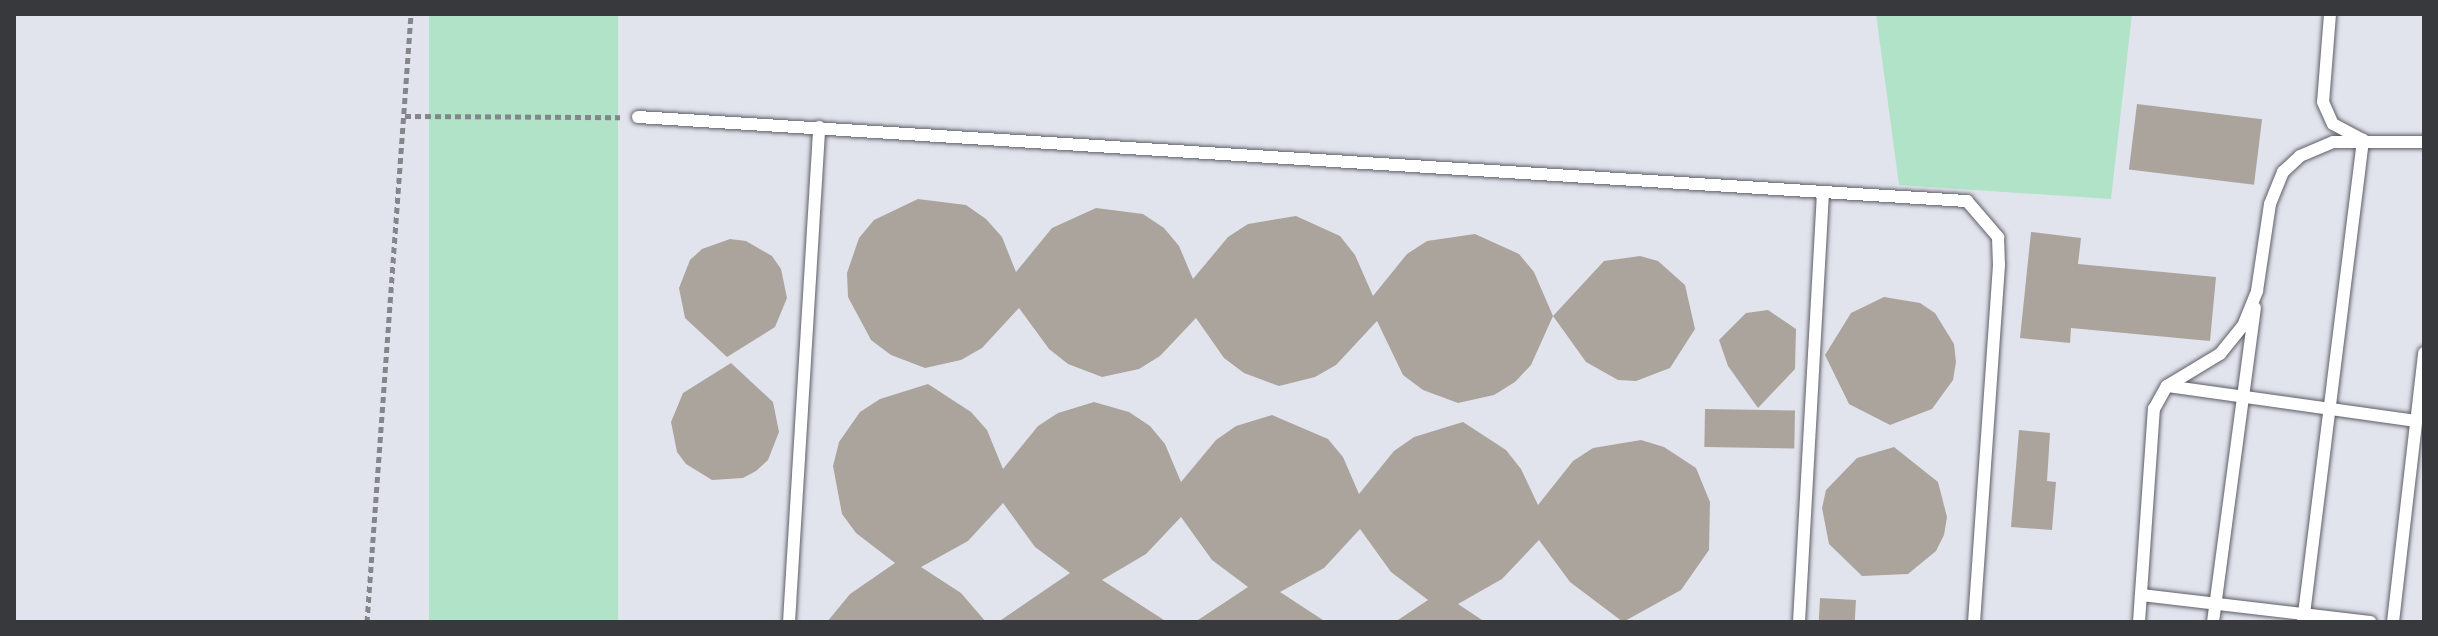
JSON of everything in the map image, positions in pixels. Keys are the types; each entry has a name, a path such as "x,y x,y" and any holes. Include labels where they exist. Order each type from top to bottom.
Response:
{"lane":[{"path":"2330,14 2323,102 2333,124 2363,140"},
{"path":"638,117 1823,195 1967,201 1998,237 1974,622"},
{"path":"789,622 819,127"},
{"path":"2303,618 2363,140"},
{"path":"2213,622 2270,204 2283,172 2300,156 2333,142 2424,142"},
{"path":"1799,622 1823,195"},
{"path":"2139,622 2154,409 2167,386 2220,354 2243,326 2257,291"},
{"path":"2393,622 2424,353"},
{"path":"2167,386 2416,421"},
{"path":"2141,595 2303,618 2370,622"}],"path":[{"path":"367,622 411,14"},
{"path":"405,116 638,117"}],"green space":[{"path":"429,14 618,14 618,622 429,622"},
{"path":"1876,14 2132,14 2111,199 1899,185"}],"building":[{"path":"2137,104 2262,119 2254,185 2129,170"},
{"path":"918,199 966,205 986,219 1002,237 1016,272 1052,228 1096,208 1143,214 1164,228 1179,246 1193,279 1228,237 1248,224 1296,216 1340,236 1355,255 1373,296 1407,254 1427,241 1475,234 1519,254 1534,272 1553,316 1531,365 1515,382 1494,395 1458,403 1423,390 1403,375 1377,321 1336,365 1315,377 1279,386 1244,373 1224,358 1196,318 1160,356 1139,369 1102,377 1068,364 1049,349 1019,308 982,348 961,360 925,368 891,355 871,340 848,297 847,273 859,238 874,220"},
{"path":"2031,232 2081,238 2078,264 2216,277 2210,341 2071,328 2070,343 2020,338"},
{"path":"730,239 746,241 772,256 781,269 787,298 775,327 727,357 685,318 679,288 690,260 702,249"},
{"path":"1640,256 1658,261 1685,285 1695,329 1670,368 1636,381 1618,380 1586,362 1553,316 1604,261"},
{"path":"1884,297 1920,303 1935,313 1954,344 1956,362 1953,380 1932,409 1890,425 1849,404 1825,355 1851,313"},
{"path":"1768,310 1796,329 1795,369 1758,408 1728,366 1719,340 1746,313"},
{"path":"731,363 773,402 779,432 768,460 756,471 743,478 712,480 686,464 677,452 671,422 683,393"},
{"path":"928,384 971,412 987,430 1003,469 1038,426 1058,413 1094,402 1129,412 1150,426 1165,444 1181,482 1216,440 1236,426 1272,415 1328,439 1343,457 1359,494 1394,451 1414,437 1463,422 1506,450 1521,469 1538,505 1573,461 1593,448 1641,440 1664,447 1696,468 1710,502 1709,550 1681,590 1623,622 1570,582 1539,540 1502,579 1458,604 1485,622 1395,622 1428,600 1391,572 1360,529 1324,568 1280,592 1326,622 1195,622 1248,587 1212,560 1181,517 1146,554 1102,580 1167,622 998,622 1070,573 1035,547 1003,503 968,541 921,567 961,593 986,622 827,622 850,594 895,563 856,533 842,514 833,466 839,442 860,412 880,399"},
{"path":"1705,409 1795,411 1794,449 1704,447"},
{"path":"2019,430 2050,433 2047,481 2056,482 2052,530 2011,527"},
{"path":"1894,447 1938,482 1947,517 1944,535 1936,551 1908,574 1862,576 1829,544 1822,508 1826,490 1857,458"},
{"path":"1820,598 1856,600 1855,622 1819,622"}]}
